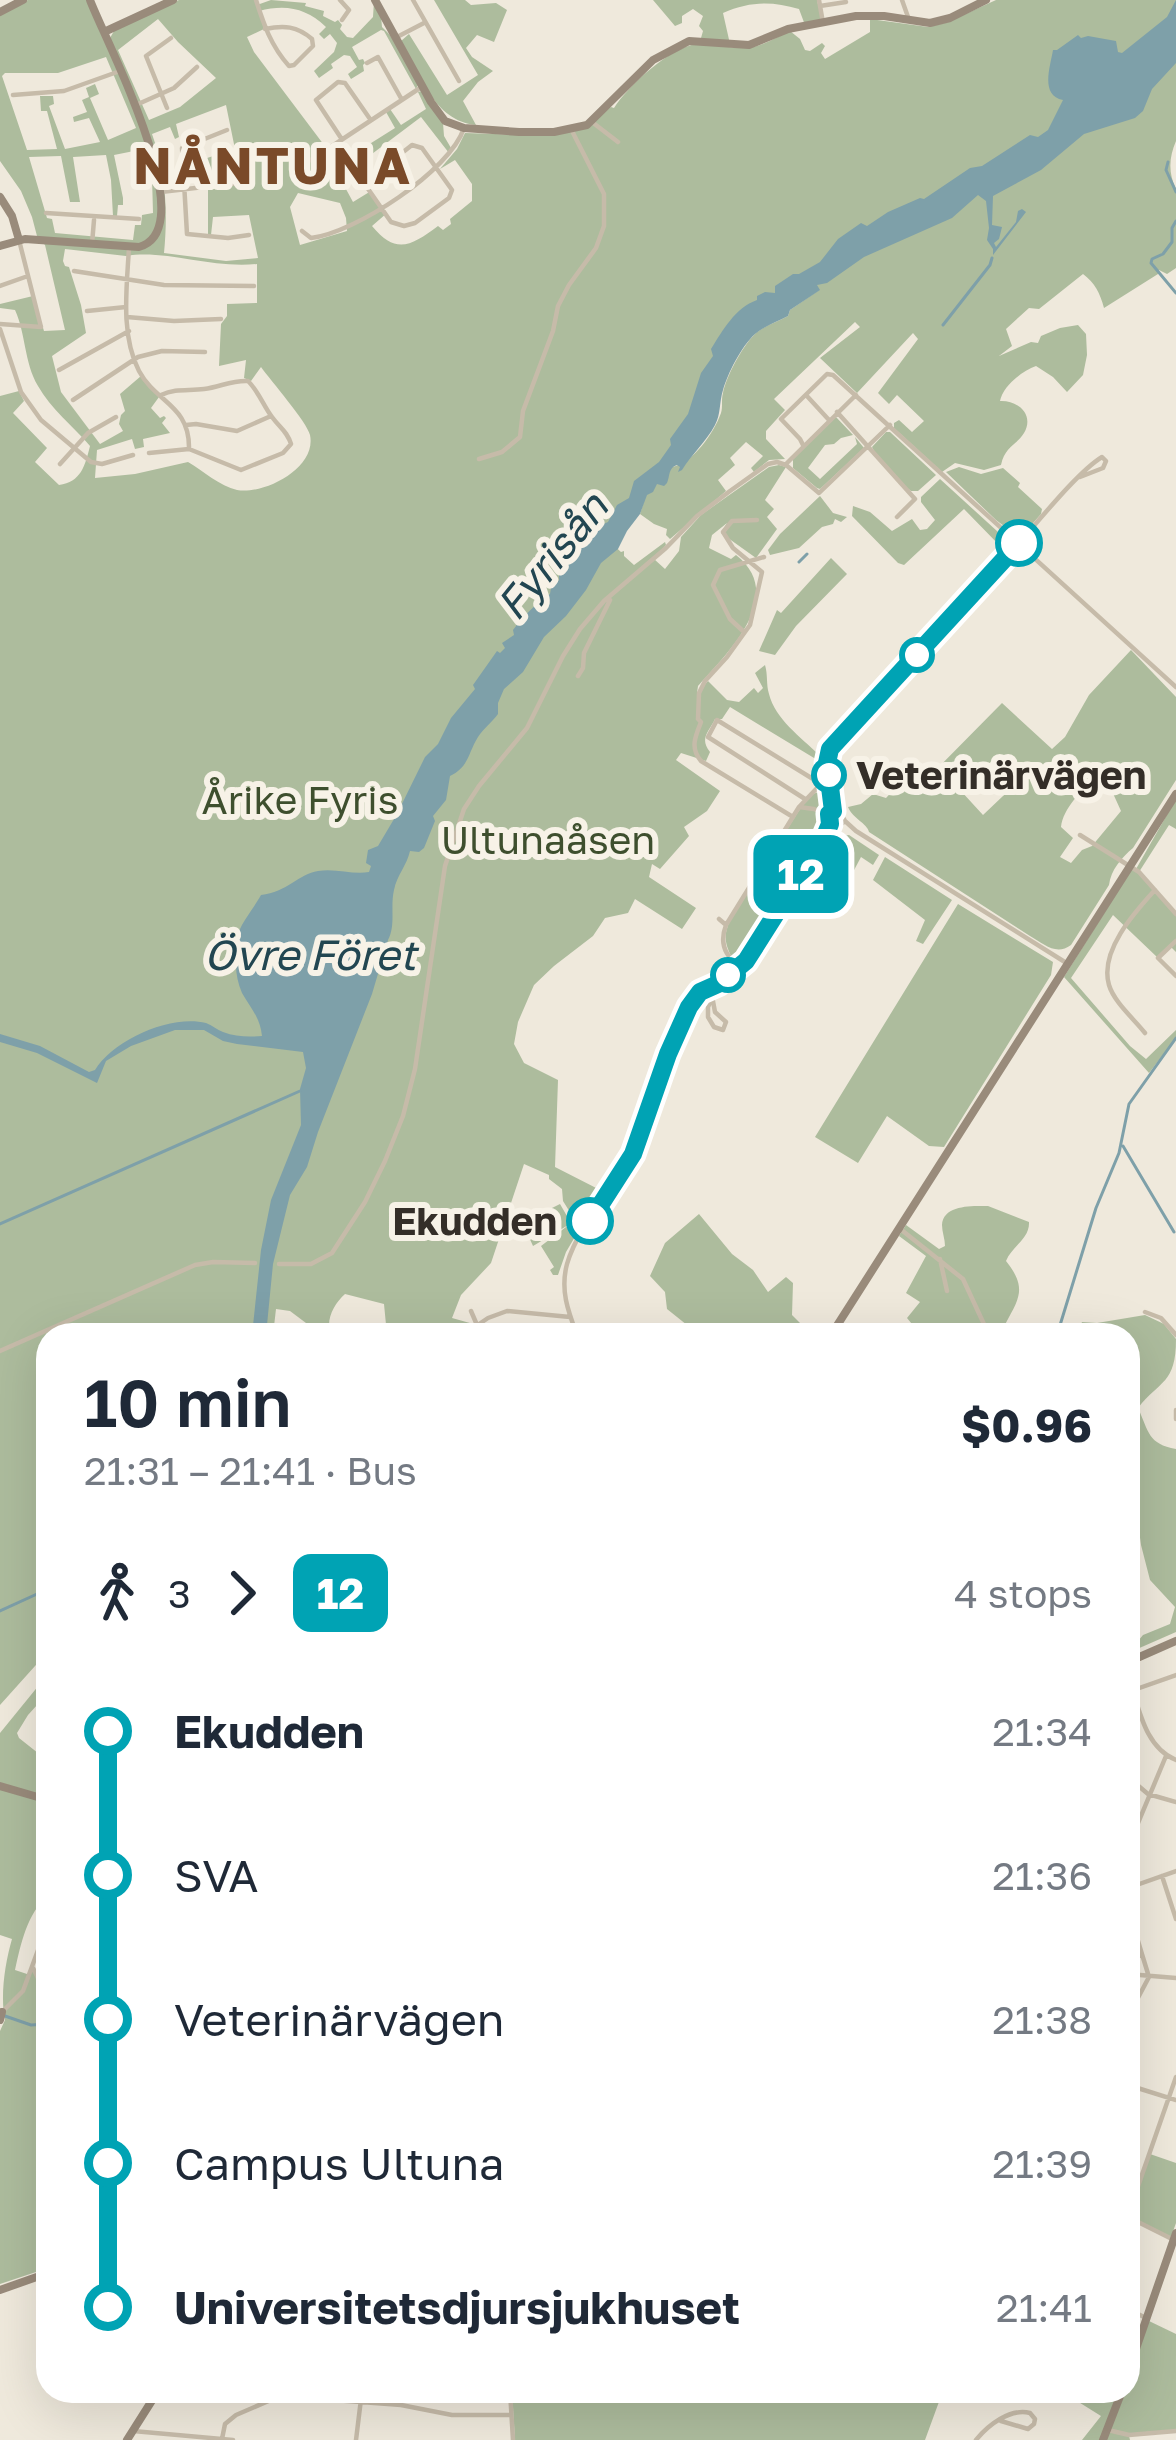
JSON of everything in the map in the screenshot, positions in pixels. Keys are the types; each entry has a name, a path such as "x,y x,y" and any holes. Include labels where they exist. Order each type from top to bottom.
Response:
{"street":[{"path":"0,12 22,0"},
{"path":"104,32 173,0"},
{"path":"256,0 265,29 289,66 313,46 312,38 296,28 265,29"},
{"path":"340,0 349,10 342,20"},
{"path":"375,0 445,121 464,128 519,132 571,129 592,122 652,60 678,45 700,40 748,46 788,29 870,16 939,21 986,0"},
{"path":"413,0 459,82"},
{"path":"902,0 908,20"},
{"path":"0,246 20,240 129,247 148,244 158,234 161,192 157,169 89,1"},
{"path":"823,23 819,3 846,2"},
{"path":"396,38 424,23"},
{"path":"135,64 171,38"},
{"path":"146,56 167,108"},
{"path":"367,62 378,56 402,100"},
{"path":"135,106 174,88 197,68"},
{"path":"13,95 64,91 120,71"},
{"path":"341,138 316,100 338,82 346,83 370,119"},
{"path":"296,164 311,160 423,86"},
{"path":"592,122 618,142"},
{"path":"302,231 315,238 345,230 381,208 454,150 464,128"},
{"path":"479,460 502,452 520,437 523,411 558,306 592,256 604,226 604,194 571,129"},
{"path":"227,130 183,146 189,236 249,235"},
{"path":"415,145 436,167 452,190 449,198 410,226 391,222 364,183 415,145"},
{"path":"161,192 238,183"},
{"path":"0,196 20,240 41,327 0,327 26,401 88,460 99,464 133,455"},
{"path":"46,213 139,219"},
{"path":"92,244 94,217"},
{"path":"129,247 126,307 135,360 146,381 186,425 189,449"},
{"path":"74,271 188,287 254,286"},
{"path":"0,286 28,276"},
{"path":"87,311 126,307"},
{"path":"22,324 37,308"},
{"path":"127,317 221,320"},
{"path":"59,370 129,331"},
{"path":"73,400 135,360 162,352 205,352"},
{"path":"802,446 781,419 829,373 1176,687"},
{"path":"149,453 189,449 245,470 290,448 289,435 245,380 161,395"},
{"path":"806,395 829,420"},
{"path":"786,465 856,395"},
{"path":"837,412 915,499 897,517"},
{"path":"186,425 237,431 271,416"},
{"path":"60,464 88,433 116,417"},
{"path":"282,1264 311,1264 332,1253 385,1161 415,1070 436,918 454,834 479,786 527,728 580,628 697,516 768,464 786,465 820,493 890,425"},
{"path":"573,1323 564,1283 570,1254 633,1154 689,1007 700,992 739,967 836,819 827,763 832,745 1080,477"},
{"path":"757,520 732,521 723,532 733,548 762,572 755,610 744,634 699,693 698,719 702,721 695,753 793,818"},
{"path":"744,634 730,620 713,585 720,570 764,557"},
{"path":"578,676 610,597"},
{"path":"721,982 735,986 739,982 739,967 724,945 726,925 800,807 818,788 812,779 717,720 708,737 805,800"},
{"path":"839,1323 1176,791"},
{"path":"800,807 836,819 1066,963"},
{"path":"1081,835 1128,864 1176,914"},
{"path":"1145,1033 1109,986 1109,967 1114,946 1155,890"},
{"path":"719,919 726,925"},
{"path":"1174,946 1158,958 1176,976"},
{"path":"712,996 716,1012 726,1022 723,1030 714,1028 708,1017 712,996 721,982"},
{"path":"899,1228 969,1287 984,1323"},
{"path":"940,1259 947,1291"},
{"path":"64,1323 196,1265 255,1263"},
{"path":"472,1311 476,1323"},
{"path":"480,1323 507,1311 571,1317"},
{"path":"1145,1312 1161,1318 1176,1335"},
{"path":"0,1351 36,1335"},
{"path":"1140,1657 1176,1641"},
{"path":"1140,1689 1176,1675"},
{"path":"1140,1714 1150,1739 1176,1760"},
{"path":"1140,1815 1166,1756"},
{"path":"0,1786 36,1796"},
{"path":"1140,1787 1176,1802"},
{"path":"1140,1884 1176,1871"},
{"path":"1162,1876 1176,1919"},
{"path":"1140,1948 1149,1977 1140,1994"},
{"path":"1,2016 20,1996 36,1959"},
{"path":"33,1968 36,1974"},
{"path":"1140,1976 1176,1978"},
{"path":"1140,2185 1173,2099 1176,2077"},
{"path":"1140,2089 1173,2099"},
{"path":"1140,2221 1175,2237 1140,2336"},
{"path":"1165,2264 1176,2269"},
{"path":"0,2290 36,2277"},
{"path":"1140,2315 1146,2318"},
{"path":"150,2403 130,2435 233,2440"},
{"path":"222,2439 225,2424 264,2403"},
{"path":"356,2440 361,2403"},
{"path":"370,2403 452,2415 511,2415"},
{"path":"511,2403 513,2440"},
{"path":"1118,2403 1106,2435 1176,2431"},
{"path":"976,2440 1001,2421 1015,2412 1030,2413 1035,2419 1028,2429 1001,2421"}],"green space":[{"name":"Årike Fyris","path":"28,0 86,0 110,38 114,31 179,0 254,0 257,5 271,0 306,3 324,11 323,16 338,20 340,29 353,38 373,17 374,1 382,27 419,83 416,89 381,30 352,47 365,63 364,71 351,79 348,74 357,67 344,55 319,78 314,71 337,43 330,34 324,39 319,34 326,27 303,12 287,8 259,11 264,29 247,37 328,146 333,167 395,128 386,112 390,109 401,125 426,109 418,92 422,91 443,123 449,153 421,117 340,178 353,202 371,191 387,213 372,226 389,241 404,244 438,226 443,230 472,201 472,184 455,160 440,169 465,133 525,135 577,130 614,108 651,69 686,47 751,48 790,31 805,50 822,43 825,59 870,32 870,19 928,27 996,0 1176,0 1176,141 1170,165 1176,189 1176,268 1167,274 1159,270 1104,308 1083,274 1039,309 1029,308 1006,329 1012,346 999,356 1038,343 1041,336 1060,328 1078,325 1086,334 1087,355 1083,375 1067,392 1036,366 1009,385 1000,401 1022,410 1027,426 1001,465 984,470 955,463 942,472 894,428 899,420 912,432 924,421 897,395 889,404 878,393 918,339 913,333 857,393 820,358 860,327 855,322 774,399 785,410 766,431 766,439 785,459 769,460 754,472 751,468 763,456 746,442 730,458 735,465 718,480 726,491 670,539 667,529 640,514 646,495 672,467 695,453 713,429 727,379 749,340 819,290 816,285 824,269 734,335 692,430 606,538 634,565 665,542 654,559 665,569 679,551 681,537 701,515 769,467 786,467 765,500 774,509 767,517 777,529 756,558 721,533 727,523 712,535 709,548 731,559 736,555 750,571 756,588 747,624 697,693 708,681 727,700 739,702 754,688 758,693 763,688 755,673 765,665 777,712 819,755 819,761 730,707 706,735 710,752 706,761 681,753 676,760 720,791 707,811 684,827 689,836 660,869 652,864 649,877 696,908 682,929 635,899 628,913 605,918 593,936 534,985 514,1044 524,1063 558,1080 555,1167 604,1192 582,1224 576,1222 563,1201 562,1189 549,1175 524,1164 491,1263 461,1295 452,1318 470,1323 386,1323 384,1304 345,1294 329,1323 306,1323 290,1311 276,1309 274,1323 36,1323 36,1665 0,1705 0,396 19,391 24,401 13,413 47,448 35,462 59,485 77,477 90,446 38,386 15,310 0,308 0,304 33,296 44,331 65,330 45,245 37,236 21,191 0,161 0,15","holes":["158,19 216,78 180,107 149,120 118,50","106,57 136,128 108,140 90,98 99,94 95,84 86,88 89,97 82,100 87,112 73,117 74,122 89,118 100,142 65,149 49,106 54,104 53,96 40,96 41,111 47,111 57,149 27,150 2,76 58,73","226,105 235,149 207,158 197,141 208,186 208,235 213,217 249,215 258,258 226,261 164,253 165,193 152,134 170,127 175,139 179,137 176,124","144,149 152,177 153,213 142,215 133,240 55,233 29,157 61,156 70,202 80,202 73,157 106,155 113,216 117,216 123,198 114,155","298,193 340,203 347,231 300,245 290,207","65,249 257,264 257,303 227,304 219,366 246,360 244,378 251,381 261,367 288,401 310,435 310,447 297,468 274,483 248,490 224,485 188,462 95,478 97,450 132,439 135,449 144,447 143,439 170,433 162,423 166,418 151,408 159,397 141,376 120,394 125,411 119,424 123,431 100,444 61,392 52,356 86,333 69,267 63,261"]},
{"path":"434,0 496,3 507,10 494,42 477,35 466,48 493,71 463,101 476,125 461,122 439,105 401,41 409,34 447,95 478,75"},
{"path":"653,0 817,0 822,21 805,25 799,9 780,5 742,6 723,13 730,44 701,38 703,16 693,9 675,26"},
{"path":"836,417 853,435 825,445 808,468 820,479 857,444 855,437 864,448 820,489 793,468 793,458"},
{"path":"886,432 936,475 918,491 907,488 874,451 872,447"},
{"path":"959,467 981,474 1003,468 1042,509 1041,514 1020,538 946,472"},
{"path":"940,479 1009,542 1002,548 964,509 904,565 852,516 853,506 870,512 892,531 912,519 920,530 927,529 935,520 921,497"},
{"path":"820,496 833,513 847,517 822,527 799,548 770,555 768,550 780,534"},
{"path":"831,558 847,574 775,655 759,651 777,610 781,613"},
{"path":"1131,650 1176,697 1176,780 1066,948 1045,945 869,832 848,807 873,794 886,798 912,770 925,781 1002,703 1052,749 1065,737 1089,695","holes":["998,755 1022,778 983,815 961,791","1095,776 1111,789 1121,811 1071,863 1060,857 1073,838 1061,827 1065,813"]},
{"path":"818,792 830,809 827,825 745,953 732,958 726,939 730,921 798,812"},
{"path":"1176,799 1176,829 1169,825 1139,872 1176,914 1176,952 1170,946 1158,958 1113,915 1071,978 1146,1059 1176,1030 1176,1038 1149,1073 1064,977"},
{"path":"849,835 879,855 873,865 861,857 844,889 845,897 819,880 826,865 823,851 833,837"},
{"path":"885,857 952,900 923,944 916,941 925,920 873,880"},
{"path":"958,904 1053,962 1051,975 944,1147 929,1146 887,1116 858,1163 815,1137"},
{"path":"560,1204 579,1230 558,1275 553,1275 554,1267 541,1246 570,1224 533,1246 528,1235 544,1212"},
{"path":"988,1206 1029,1222 1027,1233 1006,1261 1018,1281 1015,1305 1006,1323 911,1323 907,1318 920,1302 906,1293 926,1256 899,1236 906,1225 939,1249 945,1246 944,1218 960,1208"},
{"path":"699,1214 768,1292 786,1277 793,1283 792,1315 800,1323 684,1323 667,1309 665,1292 650,1276 665,1243"},
{"path":"1145,1315 1164,1324 1176,1339 1170,1373 1140,1406 1140,1323 1097,1323"},
{"path":"1140,1413 1155,1440 1176,1449 1176,1632 1140,1648 1143,1635 1170,1624 1175,1607 1150,1580 1141,1545"},
{"path":"36,1689 36,1706 17,1733 36,1751 36,1911 15,1970 30,1975 33,1968 36,1972 36,2272 0,2284 0,2031 12,1939 0,1935 0,1733"},
{"path":"1150,2154 1176,2163 1176,2223 1171,2237 1140,2223 1140,2183"},
{"path":"1149,2321 1176,2334 1176,2431 1106,2440 1113,2433 1106,2428 1100,2440 1082,2440 1101,2416 1080,2403 1140,2403 1140,2333 1144,2335"},
{"path":"513,2403 939,2403 925,2440 515,2440"}],"water":[{"name":"Övre Föret","path":"1176,0 1176,63 1152,89 1143,111 1135,118 1084,134 1041,170 993,196 992,225 1002,227 996,247 1016,222 1018,211 1026,212 993,255 987,240 986,201 978,195 952,218 864,257 817,285 820,290 788,316 755,334 732,368 717,421 707,437 682,470 674,466 667,483 657,484 647,495 618,549 601,563 523,672 504,689 498,714 478,737 465,764 450,776 446,800 433,816 424,848 410,851 397,880 392,928 372,994 307,1167 290,1195 273,1264 267,1323 253,1323 271,1200 301,1125 303,1052 223,1041 204,1030 175,1030 106,1061 97,1083 37,1053 0,1042 0,1034 40,1046 89,1072 129,1040 176,1022 206,1023 233,1035 262,1036 236,972 241,927 261,895 318,871 369,872 368,850 378,846 425,757 497,651 505,648 502,643 550,594 559,574 599,526 608,522 617,505 629,498 634,481 659,462 671,445 713,356 711,349 730,320 757,296 775,293 775,286 820,262 838,239 861,223 867,226 888,212 924,199 970,168 1048,130 1063,100 1049,87 1053,50 1078,35 1116,41 1122,53 1167,17"}],"waterway":[{"path":"1168,162 1166,170 1176,192"},
{"path":"1176,221 1172,242 1151,263 1176,293"},
{"path":"943,325 992,258"},
{"path":"799,562 807,554"},
{"path":"1061,1323 1096,1208 1119,1153 1129,1104 1176,1038"},
{"path":"0,1224 300,1091"},
{"path":"1123,1146 1174,1232"},
{"path":"0,1611 36,1594"},
{"path":"5,2016 36,2025"}],"bus line":[{"name":"12","path":"590,1221 633,1154 689,1007 700,992 746,961 824,838 833,811 827,763 830,749 1019,543"}],"place":[{"name":"Veterinärvägen","path":"829,775"},
{"name":"Ekudden","path":"590,1221"}],"district":[{"name":"NÅNTUNA","path":"273,166"}],"water label":[{"name":"Fyrisån","path":"552,556"}],"park label":[{"name":"Ultunaåsen","path":"548,840"}]}
